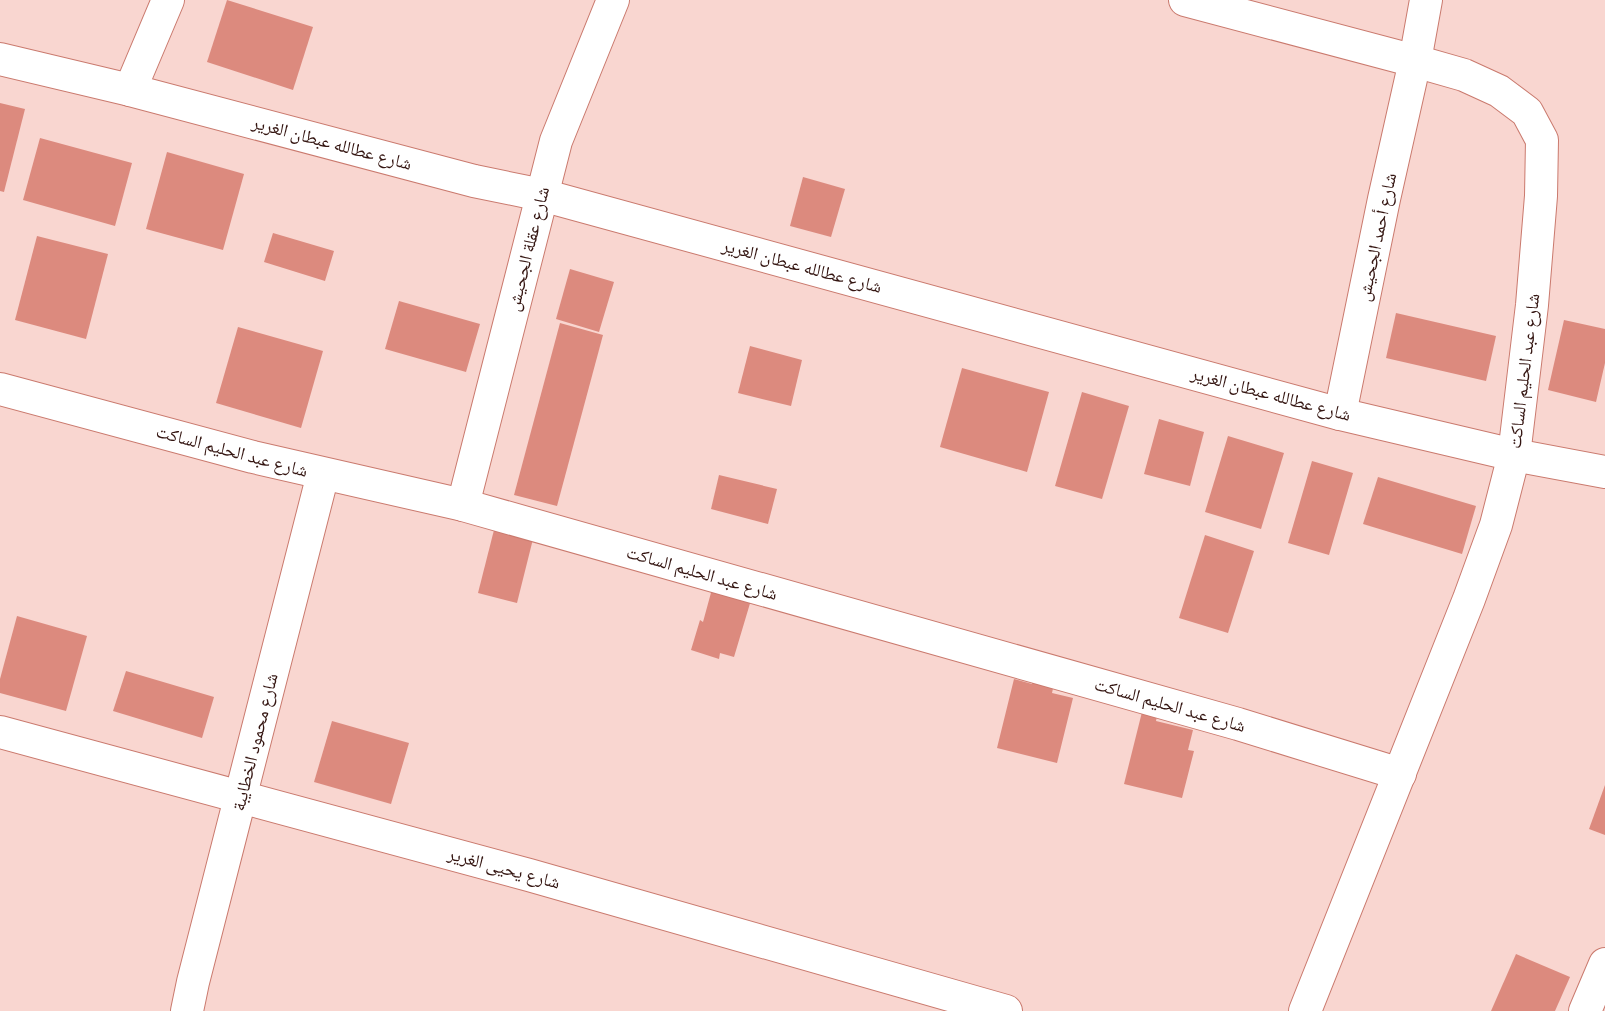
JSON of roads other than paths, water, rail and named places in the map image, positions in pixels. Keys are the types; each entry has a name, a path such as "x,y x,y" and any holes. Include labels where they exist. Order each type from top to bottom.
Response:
{"street":[{"path":"130,90 168,0"},
{"name":"شارع عقلة الجحيش","path":"463,505 556,141 613,0"},
{"path":"1185,0 1415,61"},
{"name":"شارع أحمد الجحيش","path":"1340,414 1426,0"},
{"name":"شارع عطالله عبطان الغرير","path":"0,59 130,90 474,181 542,195 1340,414 1514,455 1605,472"},
{"name":"شارع عبد الحليم الساكت","path":"1305,1011 1465,610 1496,525 1514,455 1532,305 1542,140 1527,111 1499,91 1464,75 1415,61"},
{"name":"شارع عبد الحليم الساكت","path":"0,389 253,457 463,505 1227,720 1400,774"},
{"name":"شارع محمود الخطايبة","path":"187,1011 323,474"},
{"name":"شارع يحيى الغرير","path":"0,732 528,875 1006,1011"},
{"path":"1585,1011 1605,964"}]}
